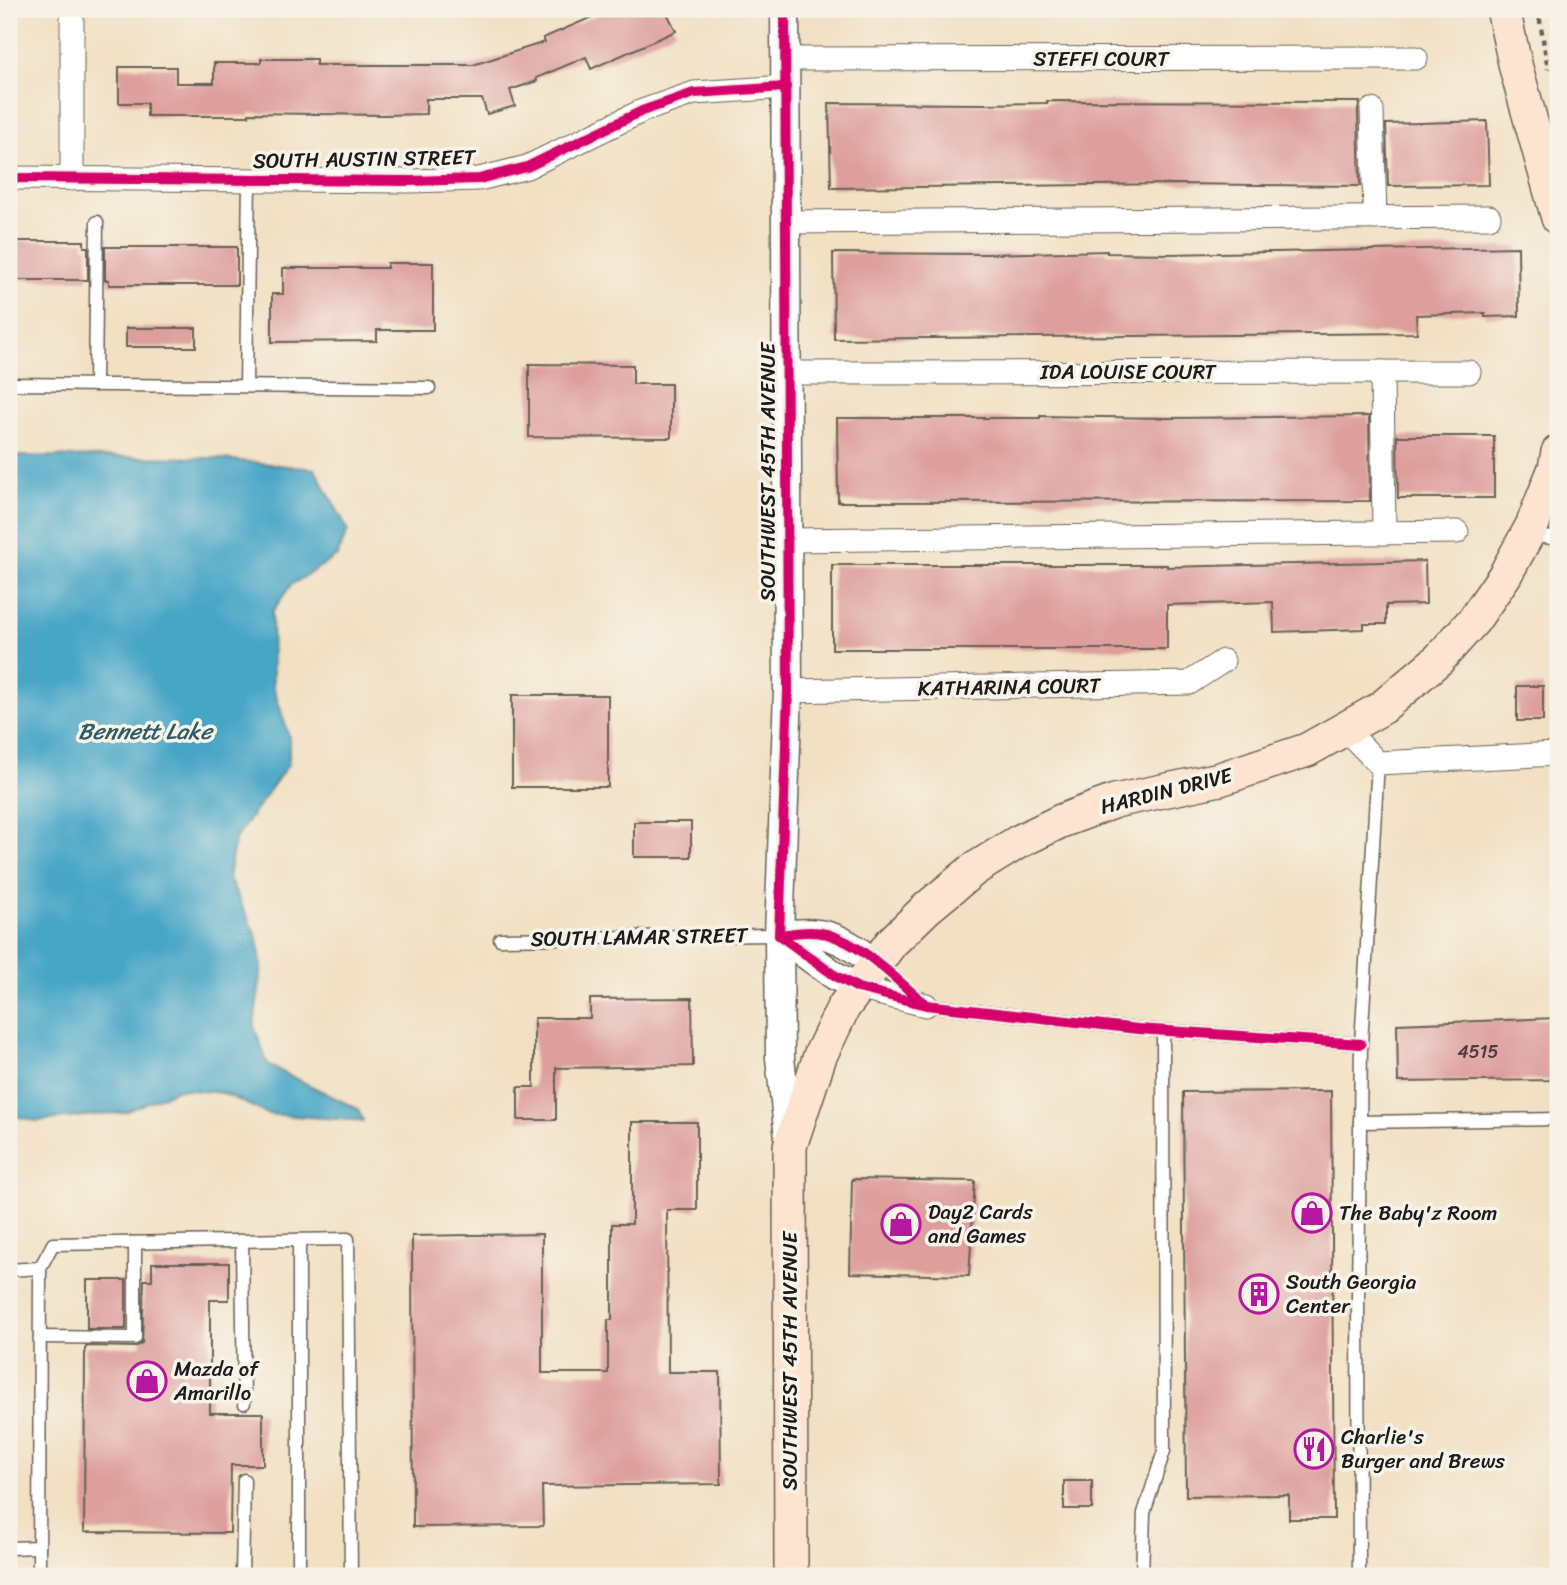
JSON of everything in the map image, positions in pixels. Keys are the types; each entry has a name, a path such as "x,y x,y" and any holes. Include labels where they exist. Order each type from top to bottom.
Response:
{"main road":[{"path":"1503,9 1516,68 1558,218"},
{"name":"HARDIN DRIVE","path":"790,1146 820,1056 843,1008 891,943 927,908 973,870 1018,842 1061,821 1115,801 1251,771 1307,750 1380,709 1439,659 1474,620 1506,575 1543,536 1556,469"},
{"name":"SOUTHWEST 45TH AVENUE","path":"790,1146 790,1576"}],"street":[{"path":"72,9 72,179"},
{"name":"SOUTHWEST 45TH AVENUE","path":"786,9 788,691 779,935 780,1058 790,1146"},
{"name":"STEFFI COURT","path":"786,59 1416,58"},
{"name":"SOUTH AUSTIN STREET","path":"9,178 479,179 527,167 642,111 694,93 786,88"},
{"path":"1372,110 1375,218"},
{"path":"1540,158 1558,186"},
{"path":"786,222 1489,217"},
{"path":"1382,372 1384,533"},
{"name":"IDA LOUISE COURT","path":"787,373 1469,372"},
{"path":"788,540 1457,532"},
{"name":"KATHARINA COURT","path":"788,691 1189,683 1223,661"},
{"path":"1345,729 1378,763 1558,754"},
{"path":"782,853 792,898 802,915 825,934"},
{"path":"779,935 808,932 825,934 846,942 867,976"},
{"path":"779,935 834,975 867,976 926,1005"}],"lane":[{"path":"246,386 249,180"},
{"path":"95,385 97,222"},
{"path":"9,384 429,388"},
{"path":"1359,1576 1361,1044 1378,763"},
{"name":"SOUTH LAMAR STREET","path":"500,939 779,935"},
{"path":"926,1005 1163,1031 1361,1044"},
{"path":"1142,1576 1143,1513 1164,1451 1163,1031"},
{"path":"1360,1122 1558,1119"},
{"path":"48,1576 39,1576 40,1268 53,1244 348,1239 351,1576"},
{"path":"299,1240 299,1576"},
{"path":"242,1241 244,1403"},
{"path":"40,1337 135,1338 135,1243"},
{"path":"9,1270 40,1268"},
{"path":"242,1576 244,1480"},
{"path":"9,1548 39,1547"}],"path":[{"path":"1538,9 1549,75"}],"water":[{"name":"Bennett Lake","path":"9,456 213,458 315,469 348,530 337,556 291,585 272,612 273,685 289,737 289,763 235,839 228,877 257,937 262,967 254,1026 268,1065 358,1109 363,1121 268,1114 223,1093 178,1089 126,1112 37,1121 9,1115"}],"building":[{"path":"611,9 665,9 676,31 591,69 586,57 536,78 537,81 510,90 515,106 487,114 482,99 426,99 426,114 384,115 249,113 249,116 147,116 147,103 119,103 119,67 176,67 176,83 214,83 214,63 261,63 261,59 316,59 316,65 473,65 545,42 543,38"},
{"path":"1047,101 1360,102 1360,186 1176,184 831,188 829,103 983,104"},
{"path":"1487,121 1489,185 1388,186 1386,124"},
{"path":"9,241 84,241 84,247 88,247 88,280 9,280"},
{"path":"105,247 237,247 237,285 109,285 109,280 105,280"},
{"path":"1518,247 1519,316 1485,317 1485,313 1416,315 1417,333 834,339 833,253 987,254 1107,251 1169,254"},
{"path":"387,263 433,263 433,330 377,330 377,341 272,342 272,294 283,294 283,268 387,268"},
{"path":"126,328 196,328 196,347 126,347"},
{"path":"529,364 633,365 633,384 671,384 671,438 529,437"},
{"path":"1369,416 1370,501 838,502 837,418"},
{"path":"1397,436 1494,436 1494,498 1398,498"},
{"path":"1425,561 1426,604 1386,605 1386,624 1364,624 1364,629 1274,632 1273,602 1167,605 1167,649 832,649 832,565 1167,567"},
{"path":"1517,686 1543,686 1543,721 1517,721"},
{"path":"512,695 608,695 608,787 512,787"},
{"path":"634,822 691,822 691,857 634,857"},
{"path":"692,998 693,1066 556,1068 556,1120 518,1120 518,1087 534,1087 534,1018 590,1018 590,999"},
{"path":"1558,1018 1558,1080 1398,1082 1397,1024"},
{"name":"South Georgia Center","path":"1331,1091 1334,1519 1289,1519 1289,1495 1186,1496 1183,1092"},
{"path":"632,1122 697,1122 697,1210 667,1210 668,1372 720,1372 721,1484 542,1486 543,1526 413,1527 412,1236 542,1234 542,1373 608,1373 608,1320 612,1320 612,1224 632,1224"},
{"path":"852,1179 975,1181 969,1276 850,1273"},
{"name":"Mazda of Amarillo","path":"152,1263 229,1263 229,1300 210,1300 210,1413 263,1413 263,1465 231,1465 230,1533 84,1532 85,1349 87,1346 135,1347 142,1343 144,1280 152,1280"},
{"path":"87,1280 126,1280 126,1329 87,1329"},
{"path":"1064,1481 1092,1481 1092,1509 1064,1509"}],"cycle path":[{"path":"779,935 788,691 785,9"},
{"path":"9,178 410,181 479,179 527,167 642,111 694,93 786,87"},
{"path":"779,935 815,932 841,939 866,954 924,1003"},
{"path":"779,935 834,975 858,988 926,1005 1138,1029 1361,1044"}],"place":[{"name":"The Baby'z Room","path":"1312,1213"},
{"name":"Day2 Cards and Games","path":"901,1224"},
{"name":"South Georgia Center","path":"1259,1294"},
{"name":"Mazda of Amarillo","path":"147,1381"},
{"name":"Charlie's Burger and Brews","path":"1314,1449"}]}
